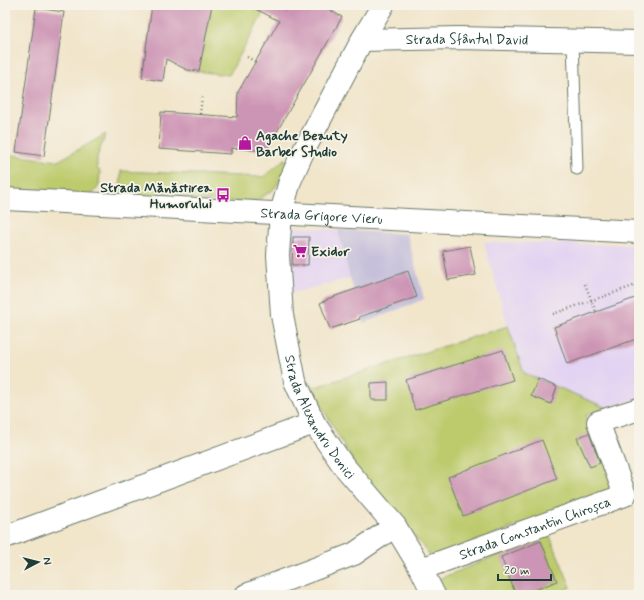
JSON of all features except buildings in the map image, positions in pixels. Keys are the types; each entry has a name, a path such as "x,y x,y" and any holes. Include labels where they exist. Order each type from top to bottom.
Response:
{"street":[{"path":"281,213 290,181 302,154 362,40 383,5"},
{"name":"Strada Sfântul David","path":"362,40 458,38 639,42"},
{"name":"Strada Grigore Vieru","path":"5,199 639,232"},
{"name":"Strada Alexandru Donici","path":"281,213 278,255 282,315 295,381 314,422 343,465 395,526 421,569 434,595"},
{"name":"Strada Constantin Chiroșca","path":"421,569 625,495 598,422 639,409"},
{"path":"5,537 314,422"},
{"path":"246,595 354,554 395,526"}],"lane":[{"path":"573,41 577,169"}],"path":[{"path":"278,5 285,10"},
{"path":"247,57 256,62"},
{"path":"200,114 202,97"},
{"path":"585,284 596,312"},
{"path":"553,314 639,284"}],"shaded area":[{"path":"291,227 338,230 350,278 292,293 287,264"},
{"path":"338,230 407,234 424,299 364,323 350,278"},
{"path":"484,242 639,245 639,398 607,408 524,373 508,326"}],"green space":[{"path":"191,5 248,5 263,13 229,75 187,70 182,67"},
{"path":"106,134 97,157 97,169 100,171 99,186 91,196 5,192 5,154 58,161"},
{"path":"285,159 292,162 274,189 258,200 246,202 120,196 121,171 263,177"},
{"path":"508,326 524,373 607,408 586,415 617,490 432,557 361,475 307,381 315,387"},
{"path":"549,534 571,587 552,595 523,595 557,581 541,541 516,595 441,595 434,581"}],"place":[{"name":"Agache Beauty Barber Studio","path":"245,143"},
{"name":"Strada Mănăstirea Humorului","path":"223,195"},
{"name":"Exidor","path":"300,251"}]}
